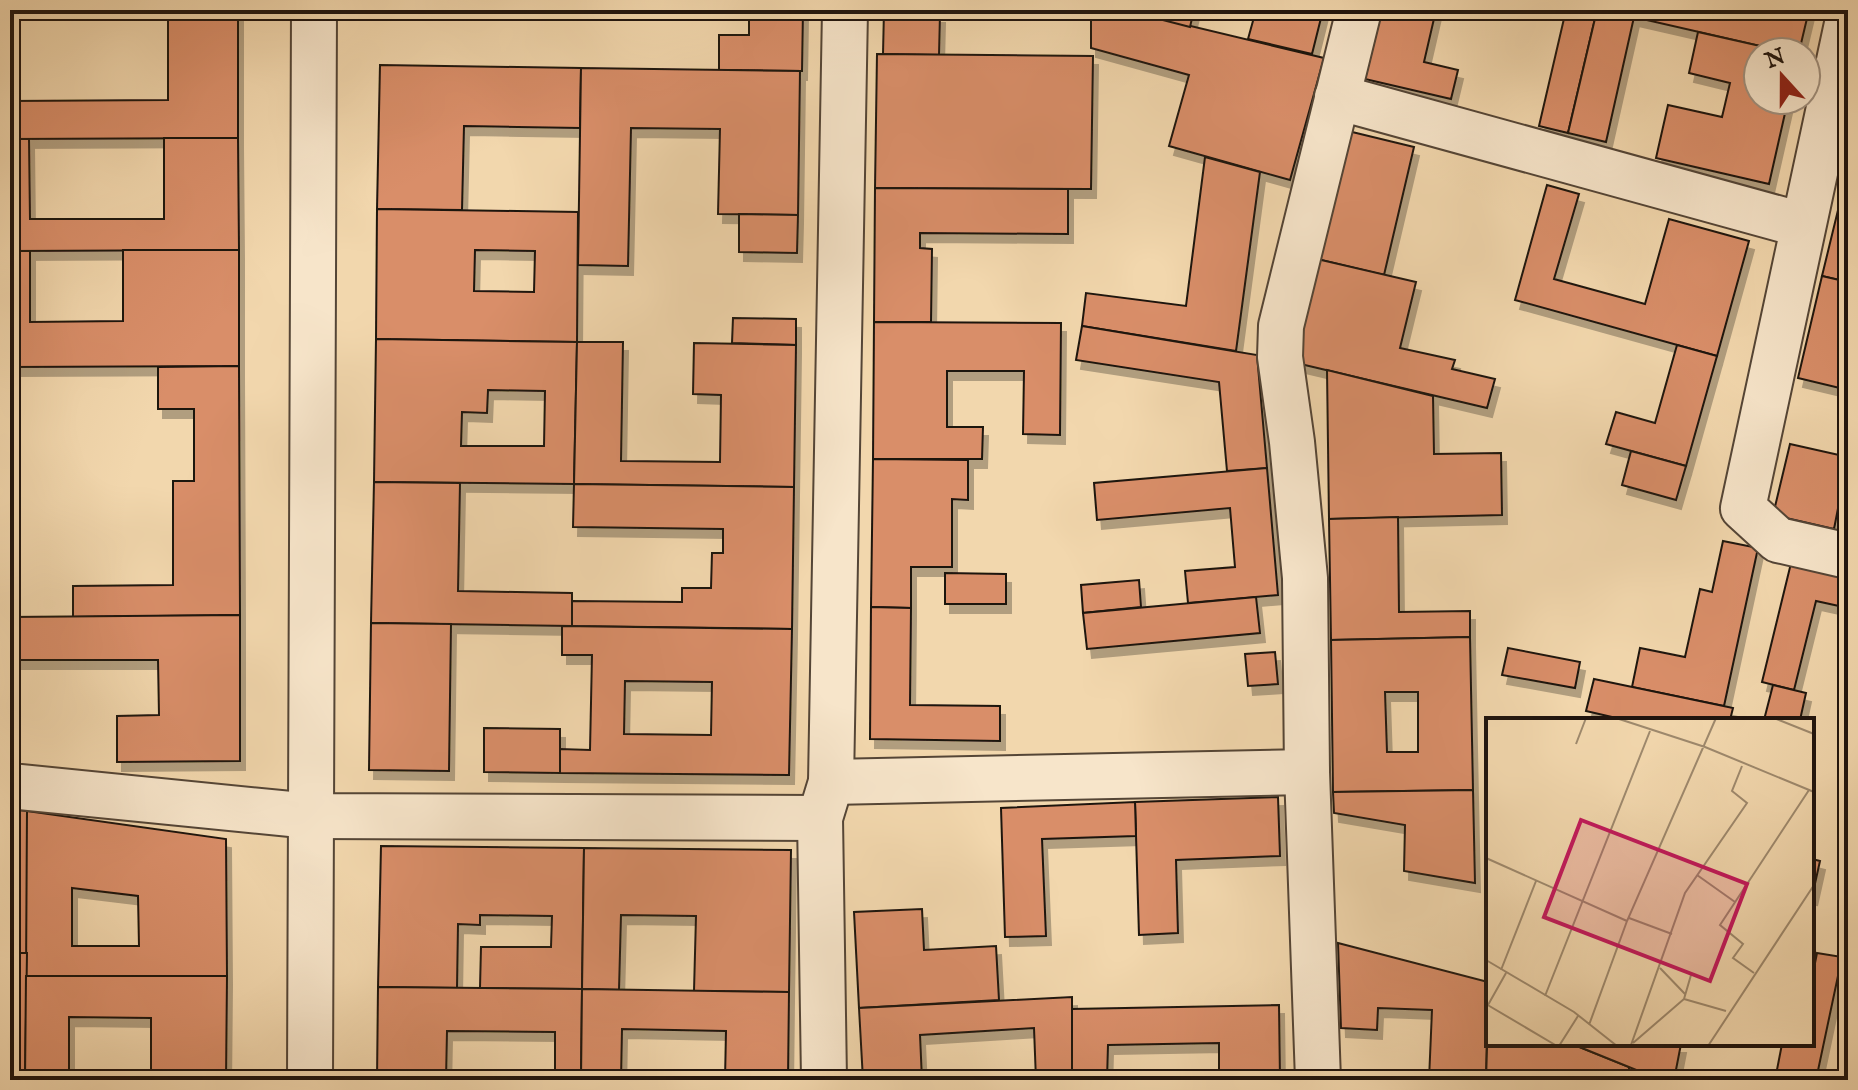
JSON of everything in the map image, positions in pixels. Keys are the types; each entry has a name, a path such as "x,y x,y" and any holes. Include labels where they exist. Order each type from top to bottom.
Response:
{"street":[{"path":"310,1080 314,10"},
{"path":"824,1080 826,800 845,10"},
{"path":"1318,1080 1307,772 1305,578 1280,357 1281,326 1359,10"},
{"path":"1848,19 1743,508 1778,540 1848,556"},
{"path":"1337,97 1802,225"},
{"path":"10,786 311,816 826,800 1307,772"}],"building":[{"path":"168,10 238,10 238,138 10,139 10,101 168,100"},
{"path":"749,10 803,10 802,71 719,70 719,35 749,35"},
{"path":"884,10 927,10 927,14 940,14 939,55 883,54"},
{"path":"1091,10 1124,10 1324,58 1290,180 1169,146 1189,75 1091,48"},
{"path":"1124,10 1194,10 1190,27"},
{"path":"1256,10 1323,10 1312,54 1248,39"},
{"path":"1382,10 1436,10 1424,62 1458,70 1451,99 1365,79"},
{"path":"1566,10 1597,10 1568,133 1539,126"},
{"path":"1597,10 1634,17 1606,142 1568,133"},
{"path":"1603,10 1809,10 1803,36 1742,36 1742,42"},
{"path":"1698,32 1742,42 1742,116 1784,116 1769,184 1656,158 1668,105 1722,117 1730,83 1689,73"},
{"path":"877,54 1093,56 1091,189 875,188"},
{"path":"380,65 581,68 580,128 464,126 462,210 377,209"},
{"path":"581,68 800,71 798,215 718,214 720,129 631,128 628,266 578,265"},
{"path":"1348,131 1414,147 1384,275 1317,259"},
{"path":"164,138 238,138 239,250 10,251 10,139 29,139 30,219 164,219"},
{"path":"1205,157 1260,172 1236,351 1082,326 1086,293 1186,306"},
{"path":"1848,169 1848,282 1822,276"},
{"path":"1547,185 1579,194 1554,279 1645,304 1669,219 1749,241 1717,356 1515,300"},
{"path":"875,188 1068,189 1068,234 920,233 920,248 932,249 931,322 874,322"},
{"path":"377,209 578,212 577,342 376,339","holes":["475,250 535,251 534,292 474,291"]},
{"path":"739,214 798,215 797,253 739,252"},
{"path":"123,250 239,250 239,366 10,367 10,251 30,251 30,322 123,321"},
{"path":"1317,259 1416,282 1400,348 1455,360 1452,369 1495,379 1487,408 1292,362"},
{"path":"1822,276 1848,282 1848,390 1798,378"},
{"path":"733,318 796,319 796,345 732,343"},
{"path":"874,322 1061,323 1060,435 1023,434 1024,371 947,371 947,427 983,427 982,459 873,459"},
{"path":"1082,326 1257,355 1267,468 1227,471 1219,382 1076,360"},
{"path":"376,339 577,342 574,484 374,482","holes":["488,390 545,391 544,446 461,446 462,412 487,413"]},
{"path":"577,342 623,342 621,461 720,462 721,395 693,394 694,343 796,345 794,487 574,484"},
{"path":"1677,345 1717,356 1686,466 1606,444 1616,412 1655,423"},
{"path":"239,366 240,615 73,617 73,586 173,585 173,481 194,481 194,409 158,409 158,367"},
{"path":"1327,370 1433,396 1434,454 1501,453 1502,515 1329,519"},
{"path":"1790,444 1848,457 1834,529 1773,515"},
{"path":"1631,451 1686,466 1676,500 1622,485"},
{"path":"873,459 968,460 968,500 952,499 952,567 911,567 911,608 871,607"},
{"path":"1267,468 1278,595 1188,603 1185,571 1235,567 1230,508 1097,520 1094,483"},
{"path":"374,482 460,483 458,591 572,593 572,626 371,623"},
{"path":"574,484 794,487 792,629 572,626 572,601 682,602 682,588 711,588 712,553 723,553 723,529 573,527"},
{"path":"1398,517 1399,612 1470,611 1470,637 1331,640 1329,519"},
{"path":"1723,541 1758,548 1724,706 1632,687 1640,648 1685,657 1700,589 1712,592"},
{"path":"1793,555 1848,568 1848,608 1816,601 1794,690 1762,682"},
{"path":"945,573 1006,574 1006,604 945,604"},
{"path":"1139,580 1141,607 1083,613 1081,585"},
{"path":"1256,597 1260,633 1087,649 1083,613"},
{"path":"871,607 911,608 910,705 1000,706 1000,741 870,739"},
{"path":"240,615 240,761 117,762 117,716 159,715 158,660 14,660 14,745 10,745 10,617"},
{"path":"371,623 451,624 449,771 369,770"},
{"path":"562,626 792,629 789,775 560,773 560,749 590,750 592,655 562,655","holes":["625,681 712,682 711,735 624,734"]},
{"path":"1470,637 1473,790 1333,792 1331,640","holes":["1385,692 1418,692 1418,752 1387,752"]},
{"path":"1508,648 1580,662 1575,688 1502,675"},
{"path":"1275,652 1278,684 1248,686 1245,654"},
{"path":"1594,679 1733,708 1730,718 1616,718 1586,711"},
{"path":"1773,685 1806,693 1800,718 1765,718"},
{"path":"484,728 560,729 560,773 484,772"},
{"path":"1473,790 1475,883 1404,871 1405,825 1334,813 1333,792"},
{"path":"1278,797 1280,856 1176,860 1178,933 1139,935 1135,802"},
{"path":"1135,802 1136,836 1042,839 1046,936 1005,937 1001,808"},
{"path":"10,809 27,811 27,953 10,953"},
{"path":"27,811 226,839 227,976 26,976","holes":["72,888 138,896 139,946 72,946"]},
{"path":"381,846 584,848 582,989 480,988 481,947 551,947 552,916 480,915 480,925 458,924 457,988 378,987"},
{"path":"584,848 791,850 789,992 694,991 696,916 621,915 619,990 582,989"},
{"path":"1814,860 1820,861 1814,888"},
{"path":"922,909 924,950 996,946 999,1000 859,1008 854,912"},
{"path":"1338,943 1486,981 1486,1080 1429,1080 1432,1010 1378,1008 1377,1030 1341,1028"},
{"path":"10,953 27,953 25,1080 10,1080"},
{"path":"1817,953 1842,957 1816,1080 1775,1080 1782,1046 1814,1046 1814,968"},
{"path":"26,976 227,976 226,1080 151,1080 151,1018 69,1017 69,1080 25,1080"},
{"path":"378,987 582,989 581,1080 555,1080 555,1032 447,1031 446,1080 377,1080"},
{"path":"582,989 789,992 788,1080 725,1080 726,1031 622,1029 621,1080 581,1080"},
{"path":"1072,997 1072,1080 1036,1080 1034,1028 920,1035 922,1080 863,1080 859,1008"},
{"path":"1279,1005 1280,1080 1219,1080 1219,1043 1108,1045 1107,1080 1072,1080 1072,1009"},
{"path":"1487,1046 1577,1046 1629,1067 1629,1080 1486,1080"},
{"path":"1577,1046 1681,1046 1674,1080 1661,1080"}]}
